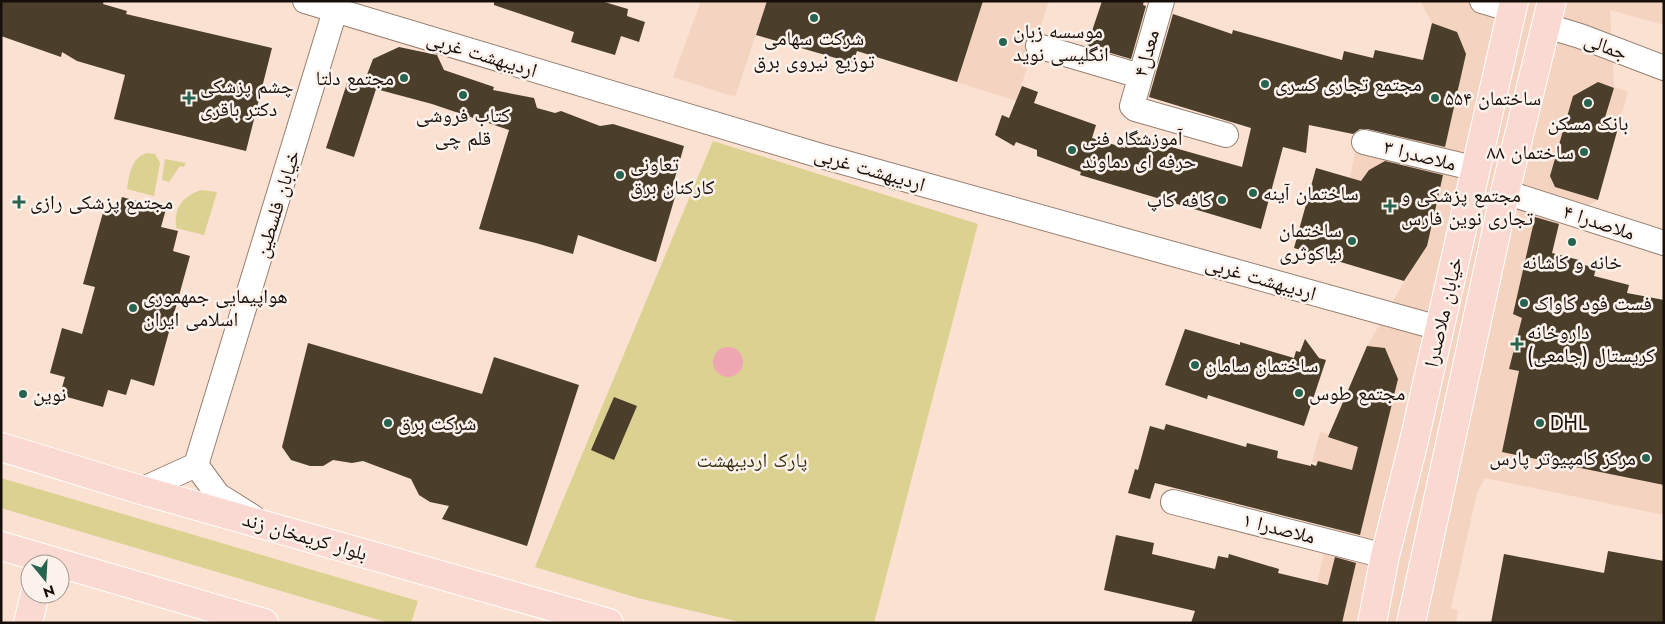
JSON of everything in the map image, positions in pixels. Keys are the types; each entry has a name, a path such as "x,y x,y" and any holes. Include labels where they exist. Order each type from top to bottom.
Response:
{"main road":[{"name":"خیابان ملاصدرا","path":"1372,623 1385,556 1477,169 1513,6"},
{"name":"خیابان ملاصدرا","path":"1411,623 1505,192 1550,14"},
{"name":"بلوار کریمخان زند","path":"1,447 141,490 609,623"},
{"path":"1,546 23,554"},
{"path":"70,569 264,623"},
{"path":"28,623 33,604"}],"street":[{"name":"اردیبهشت غربی","path":"305,1 337,6 813,154 1439,328"},
{"name":"معدل۴","path":"1162,1 1132,106 1135,109 1226,135"},
{"path":"1482,1 1513,6"},
{"name":"خیابان فلسطین","path":"196,465 337,6"},
{"name":"جمالی","path":"1550,14 1580,36 1664,68"},
{"path":"1038,46 1140,76"},
{"name":"۳ ملاصدرا","path":"1364,142 1477,169"},
{"name":"۴ ملاصدرا","path":"1505,192 1664,244"},
{"path":"141,490 196,465 218,495 267,526"},
{"name":"۱ ملاصدرا","path":"1173,502 1385,556"}],"shaded area":[{"path":"701,1 767,1 735,97 673,77"},
{"name":"موسسه زبان انگلیسی نوید","path":"983,1 1049,1 1016,101 957,82"},
{"path":"1420,1 1664,1 1664,25 1610,10 1614,87 1628,92 1598,200 1559,222 1536,324 1664,396 1664,515 1485,478 1477,493 1451,608 1458,610 1456,623 1308,623 1323,557 1322,527 1337,468 1312,462 1320,432 1339,437 1367,346 1414,265 1350,178 1358,136 1405,140 1432,23"},
{"path":"728,347 734,348 742,356 742,368 734,376 728,377 722,376 714,368 713,362 714,356 722,348"}],"green space":[{"name":"پارک اردیبهشت","path":"713,141 978,224 874,623 744,623 638,598 535,567"},
{"path":"147,153 155,154 160,163 154,196 127,189 132,167 138,158"},
{"path":"165,159 186,163 184,167 180,166 169,182 162,180"},
{"path":"201,190 217,192 204,235 176,228 176,214 181,204 189,196"},
{"path":"1,478 418,601 411,623 389,623 1,508"}],"building":[{"name":"چشم پزشکی دکتر باقری","path":"1,1 104,1 103,4 127,11 126,14 272,48 246,151 114,119 125,75 77,61 62,52 61,57 1,36"},
{"path":"494,1 601,1 628,9 627,16 645,22 639,42 621,36 615,55 571,42 574,32 494,5"},
{"path":"767,1 983,1 957,82 857,51 853,63 756,35"},
{"path":"1102,1 1144,1 1143,5 1146,6 1131,59 1087,46"},
{"path":"1173,14 1232,34 1233,30 1342,60 1344,51 1373,58 1375,50 1423,60 1432,23 1457,32 1466,54 1445,147 1367,129 1360,129 1353,134 1309,125 1306,153 1283,147 1261,229 1080,175 1081,172 1037,156 1037,150 1016,142 1014,146 995,135 1002,115 1009,118 1022,86 1038,92 1034,103 1096,125 1092,138 1125,148 1129,135 1242,167 1251,128 1149,97"},
{"path":"399,47 437,55 444,70 494,87 493,90 534,98 537,108 555,113 561,111 600,126 613,124 684,146 672,188 677,190 656,262 578,235 573,254 479,229 509,130 432,104 376,89 354,157 326,148 348,80 363,85 373,59"},
{"name":"ساختمان ۸۸","path":"1598,82 1614,88 1603,124 1618,128 1598,200 1555,187 1550,176 1573,96"},
{"path":"1385,161 1443,175 1427,246 1404,281 1294,248 1316,168 1361,181 1369,170"},
{"name":"هواپیمایی جمهموری اسلامی ایران","path":"122,197 166,209 161,227 178,231 173,251 190,256 154,386 131,379 126,395 108,390 103,407 60,395 65,377 50,373 62,328 82,334 95,287 83,284 104,209 118,213"},
{"path":"1535,217 1559,224 1552,253 1579,260 1577,263 1596,268 1594,276 1629,285 1627,293 1664,300 1664,485 1502,452 1519,371 1509,369 1522,318 1513,314"},
{"path":"1185,329 1240,345 1240,342 1294,358 1296,351 1300,352 1305,339 1319,358 1326,360 1304,426 1208,395 1207,399 1165,385"},
{"name":"شرکت برق","path":"308,343 482,394 494,357 579,385 527,546 442,519 449,506 430,502 419,495 411,479 363,461 352,463 333,460 323,466 310,466 291,460 282,447"},
{"path":"1367,346 1385,348 1398,379 1360,535 1155,483 1150,499 1128,493 1135,469 1138,470 1150,426 1164,430 1166,424 1246,447 1247,443 1278,451 1277,458 1311,466 1311,464 1316,466 1318,461 1352,470 1358,447 1328,437"},
{"path":"614,397 637,406 614,460 591,450"},
{"path":"1116,535 1154,543 1152,554 1215,569 1218,556 1228,558 1229,554 1279,569 1278,573 1328,585 1335,557 1356,563 1342,623 1191,623 1195,611 1104,590"},
{"path":"1608,551 1664,561 1664,623 1491,623 1504,554 1604,573"}],"place":[{"name":"شرکت سهامی توزیع نیروی برق","path":"814,18"},
{"name":"موسسه زبان انگلیسی نوید","path":"1003,42"},
{"name":"مجتمع دلتا","path":"404,78"},
{"name":"مجتمع تجاری کسری","path":"1265,84"},
{"name":"کتاب فروشی قلم چی","path":"463,95"},
{"name":"چشم پزشکی دکتر باقری","path":"189,98"},
{"name":"ساختمان ۵۵۴","path":"1435,98"},
{"name":"بانک مسکن","path":"1588,103"},
{"name":"آموزشگاه فنی حرفه ای دماوند","path":"1072,150"},
{"name":"ساختمان ۸۸","path":"1584,152"},
{"name":"تعاونی کارکنان برق","path":"620,175"},
{"name":"ساختمان آینه","path":"1253,193"},
{"name":"کافه کاپ","path":"1222,200"},
{"name":"مجتمع پزشکی رازی","path":"19,202"},
{"name":"مجتمع پزشکی و تجاری نوین فارس","path":"1390,206"},
{"name":"ساختمان نیاکوثری","path":"1352,241"},
{"name":"خانه و کاشانه","path":"1572,242"},
{"name":"فست فود کاواک","path":"1524,303"},
{"name":"هواپیمایی جمهموری اسلامی ایران","path":"133,308"},
{"name":"داروخانه کریستال (جامعی)","path":"1517,344"},
{"name":"ساختمان سامان","path":"1195,365"},
{"name":"مجتمع طوس","path":"1299,393"},
{"name":"نوین","path":"23,394"},
{"name":"شرکت برق","path":"388,423"},
{"name":"DHL","path":"1540,423"},
{"name":"مرکز کامپیوتر پارس","path":"1646,458"}]}
